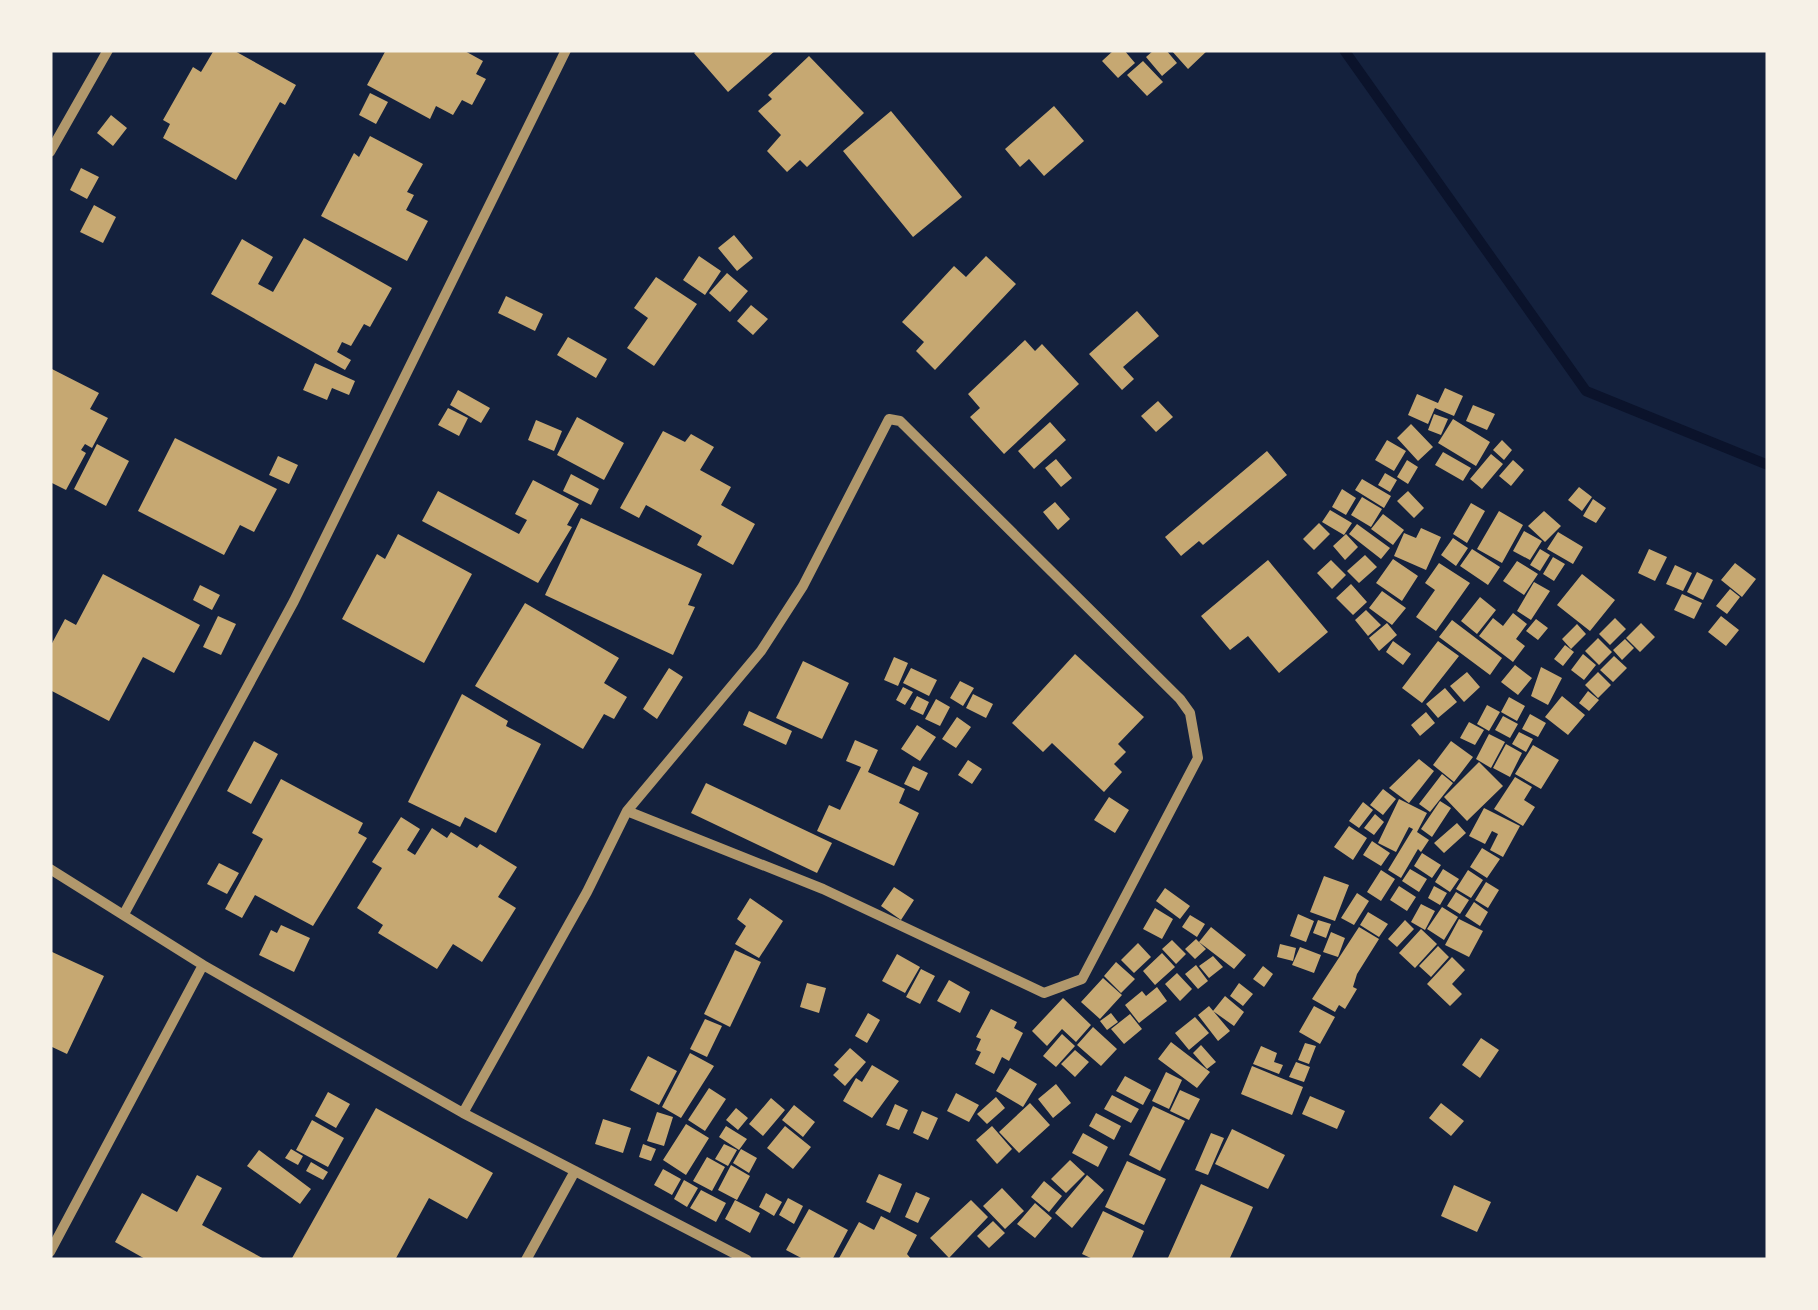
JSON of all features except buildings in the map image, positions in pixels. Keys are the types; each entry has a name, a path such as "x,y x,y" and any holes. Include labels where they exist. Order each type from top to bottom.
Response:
{"street":[{"path":"50,152 108,50"},
{"path":"124,914 294,601 566,50"},
{"path":"463,1113 588,892 627,811 760,651 803,586 889,419 900,421 1180,699 1190,713 1198,758 1082,979 1044,994 822,889 627,811"},
{"path":"50,869 203,966 463,1113 747,1260"},
{"path":"50,1252 203,966"},
{"path":"526,1260 575,1171"}],"waterway":[{"path":"1344,50 1586,391 1768,465"}]}
